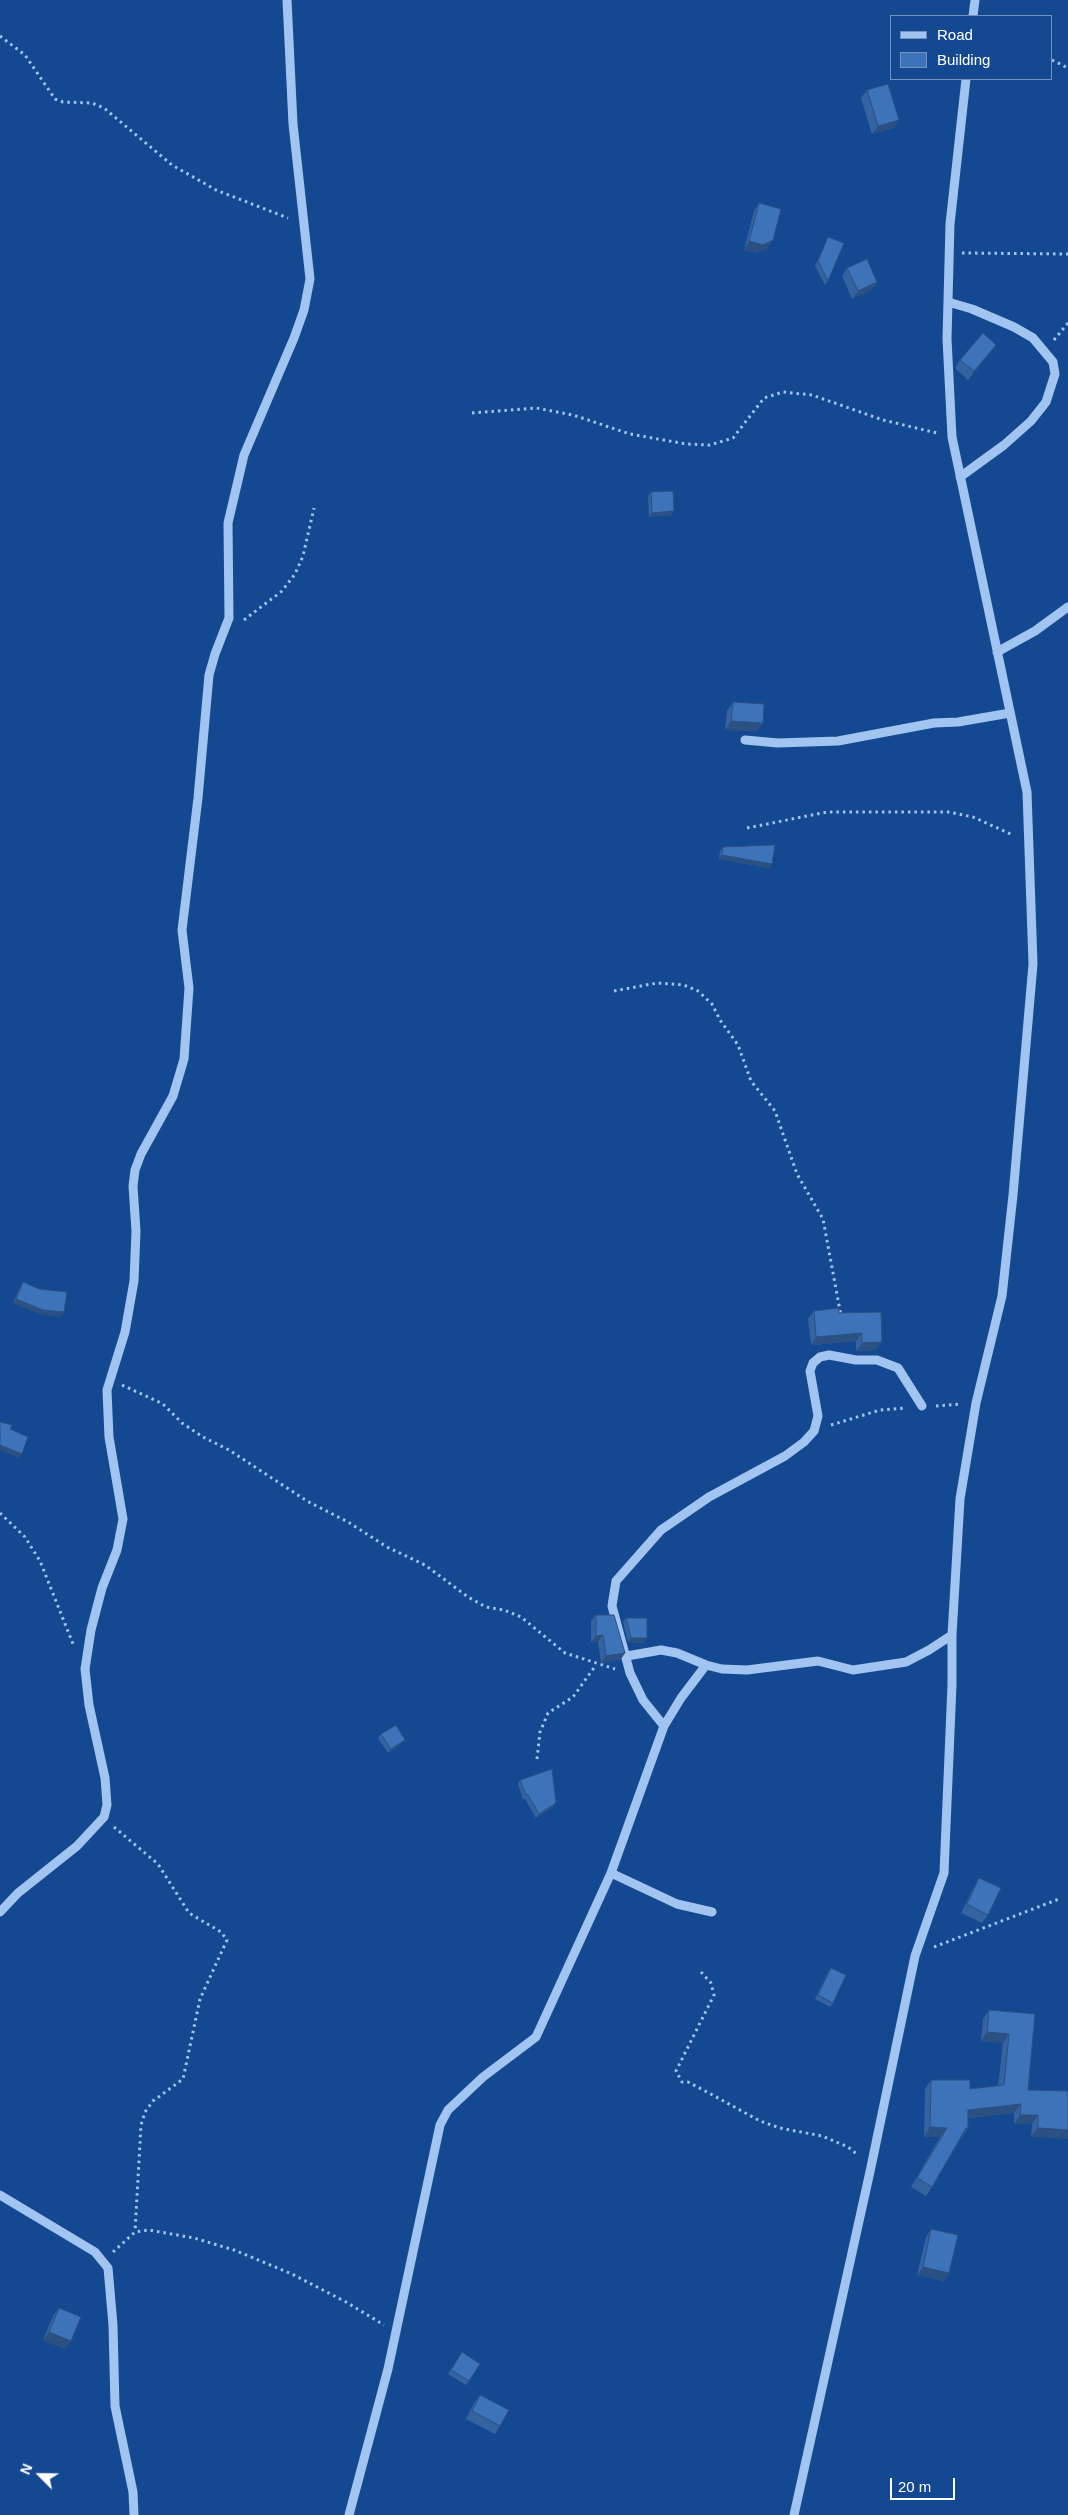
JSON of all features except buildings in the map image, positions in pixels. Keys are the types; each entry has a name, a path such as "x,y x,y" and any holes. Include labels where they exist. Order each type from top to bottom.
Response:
{"street":[{"path":"0,1912 18,1894 77,1846 104,1817 107,1805 105,1778 89,1705 85,1669 93,1622 102,1588 117,1550 123,1519 109,1437 107,1390 108,1379 125,1332 134,1281 136,1232 133,1186 135,1170 141,1154 173,1096 184,1059 189,988 182,930 198,798 209,675 229,618 230,596 226,539 228,523 244,456 304,310 310,279 294,124 287,0"},
{"path":"973,15 974,0"},
{"path":"794,2515 871,2167 915,1956 944,1873 952,1685 952,1635 960,1499 976,1403 1002,1296 1013,1195 1033,964 1027,792 952,436 947,339 950,224 966,80"},
{"path":"948,302 972,309 1014,327 1033,338 1052,362 1055,374 1046,402 1031,420 1016,435 960,477"},
{"path":"997,652 1035,631 1068,608"},
{"path":"745,740 778,743 838,741 919,725 1010,713"},
{"path":"664,1726 643,1700 630,1673 627,1656 612,1606 616,1582 661,1530 709,1497 785,1456 804,1442 814,1431 818,1416 810,1371 820,1357 829,1355 856,1360 877,1360 898,1368 922,1406"},
{"path":"627,1656 661,1650 688,1656 706,1665 747,1670 818,1661 853,1670 906,1662 952,1635"},
{"path":"349,2515 376,2419 415,2248 440,2125 448,2110 483,2076 536,2037 611,1873 664,1726 681,1698 706,1665"},
{"path":"611,1873 677,1904 712,1912"},
{"path":"0,2195 95,2252 108,2268 113,2325 115,2406 133,2492 134,2515"}],"path":[{"path":"0,36 25,55 38,73 44,86 55,99 63,102 92,103 104,108 172,165 216,190 304,225"},
{"path":"1053,60 1068,68"},
{"path":"949,252 991,255 1047,252 1068,254"},
{"path":"1043,350 1068,323"},
{"path":"472,413 536,408 573,415 630,434 686,444 710,445 733,438 764,398 783,392 812,395 883,420 952,436"},
{"path":"224,633 271,601 282,591 295,574 303,556 314,508"},
{"path":"747,828 827,812 948,812 973,817 1028,842"},
{"path":"614,991 656,984 684,985 698,991 712,1004 720,1020 738,1045 751,1081 775,1111 798,1174 823,1220 842,1323"},
{"path":"108,1379 163,1404 182,1423 203,1437 230,1450 307,1501 348,1522 387,1547 425,1565 468,1597 486,1607 504,1610 521,1617 565,1653 596,1665 630,1673"},
{"path":"814,1431 880,1410 976,1403"},
{"path":"0,1513 25,1537 40,1561 85,1669"},
{"path":"537,1759 540,1732 548,1713 573,1697 596,1665"},
{"path":"104,1817 158,1864 188,1914 221,1932 227,1940 200,1999 183,2079 153,2101 141,2125 135,2232"},
{"path":"915,1956 1059,1899"},
{"path":"701,1972 711,1983 714,1996 676,2071 682,2082 688,2082 760,2121 780,2128 822,2136 848,2147 871,2167"},
{"path":"103,2260 135,2232 149,2230 194,2238 234,2250 292,2274 346,2302 395,2332"}]}
